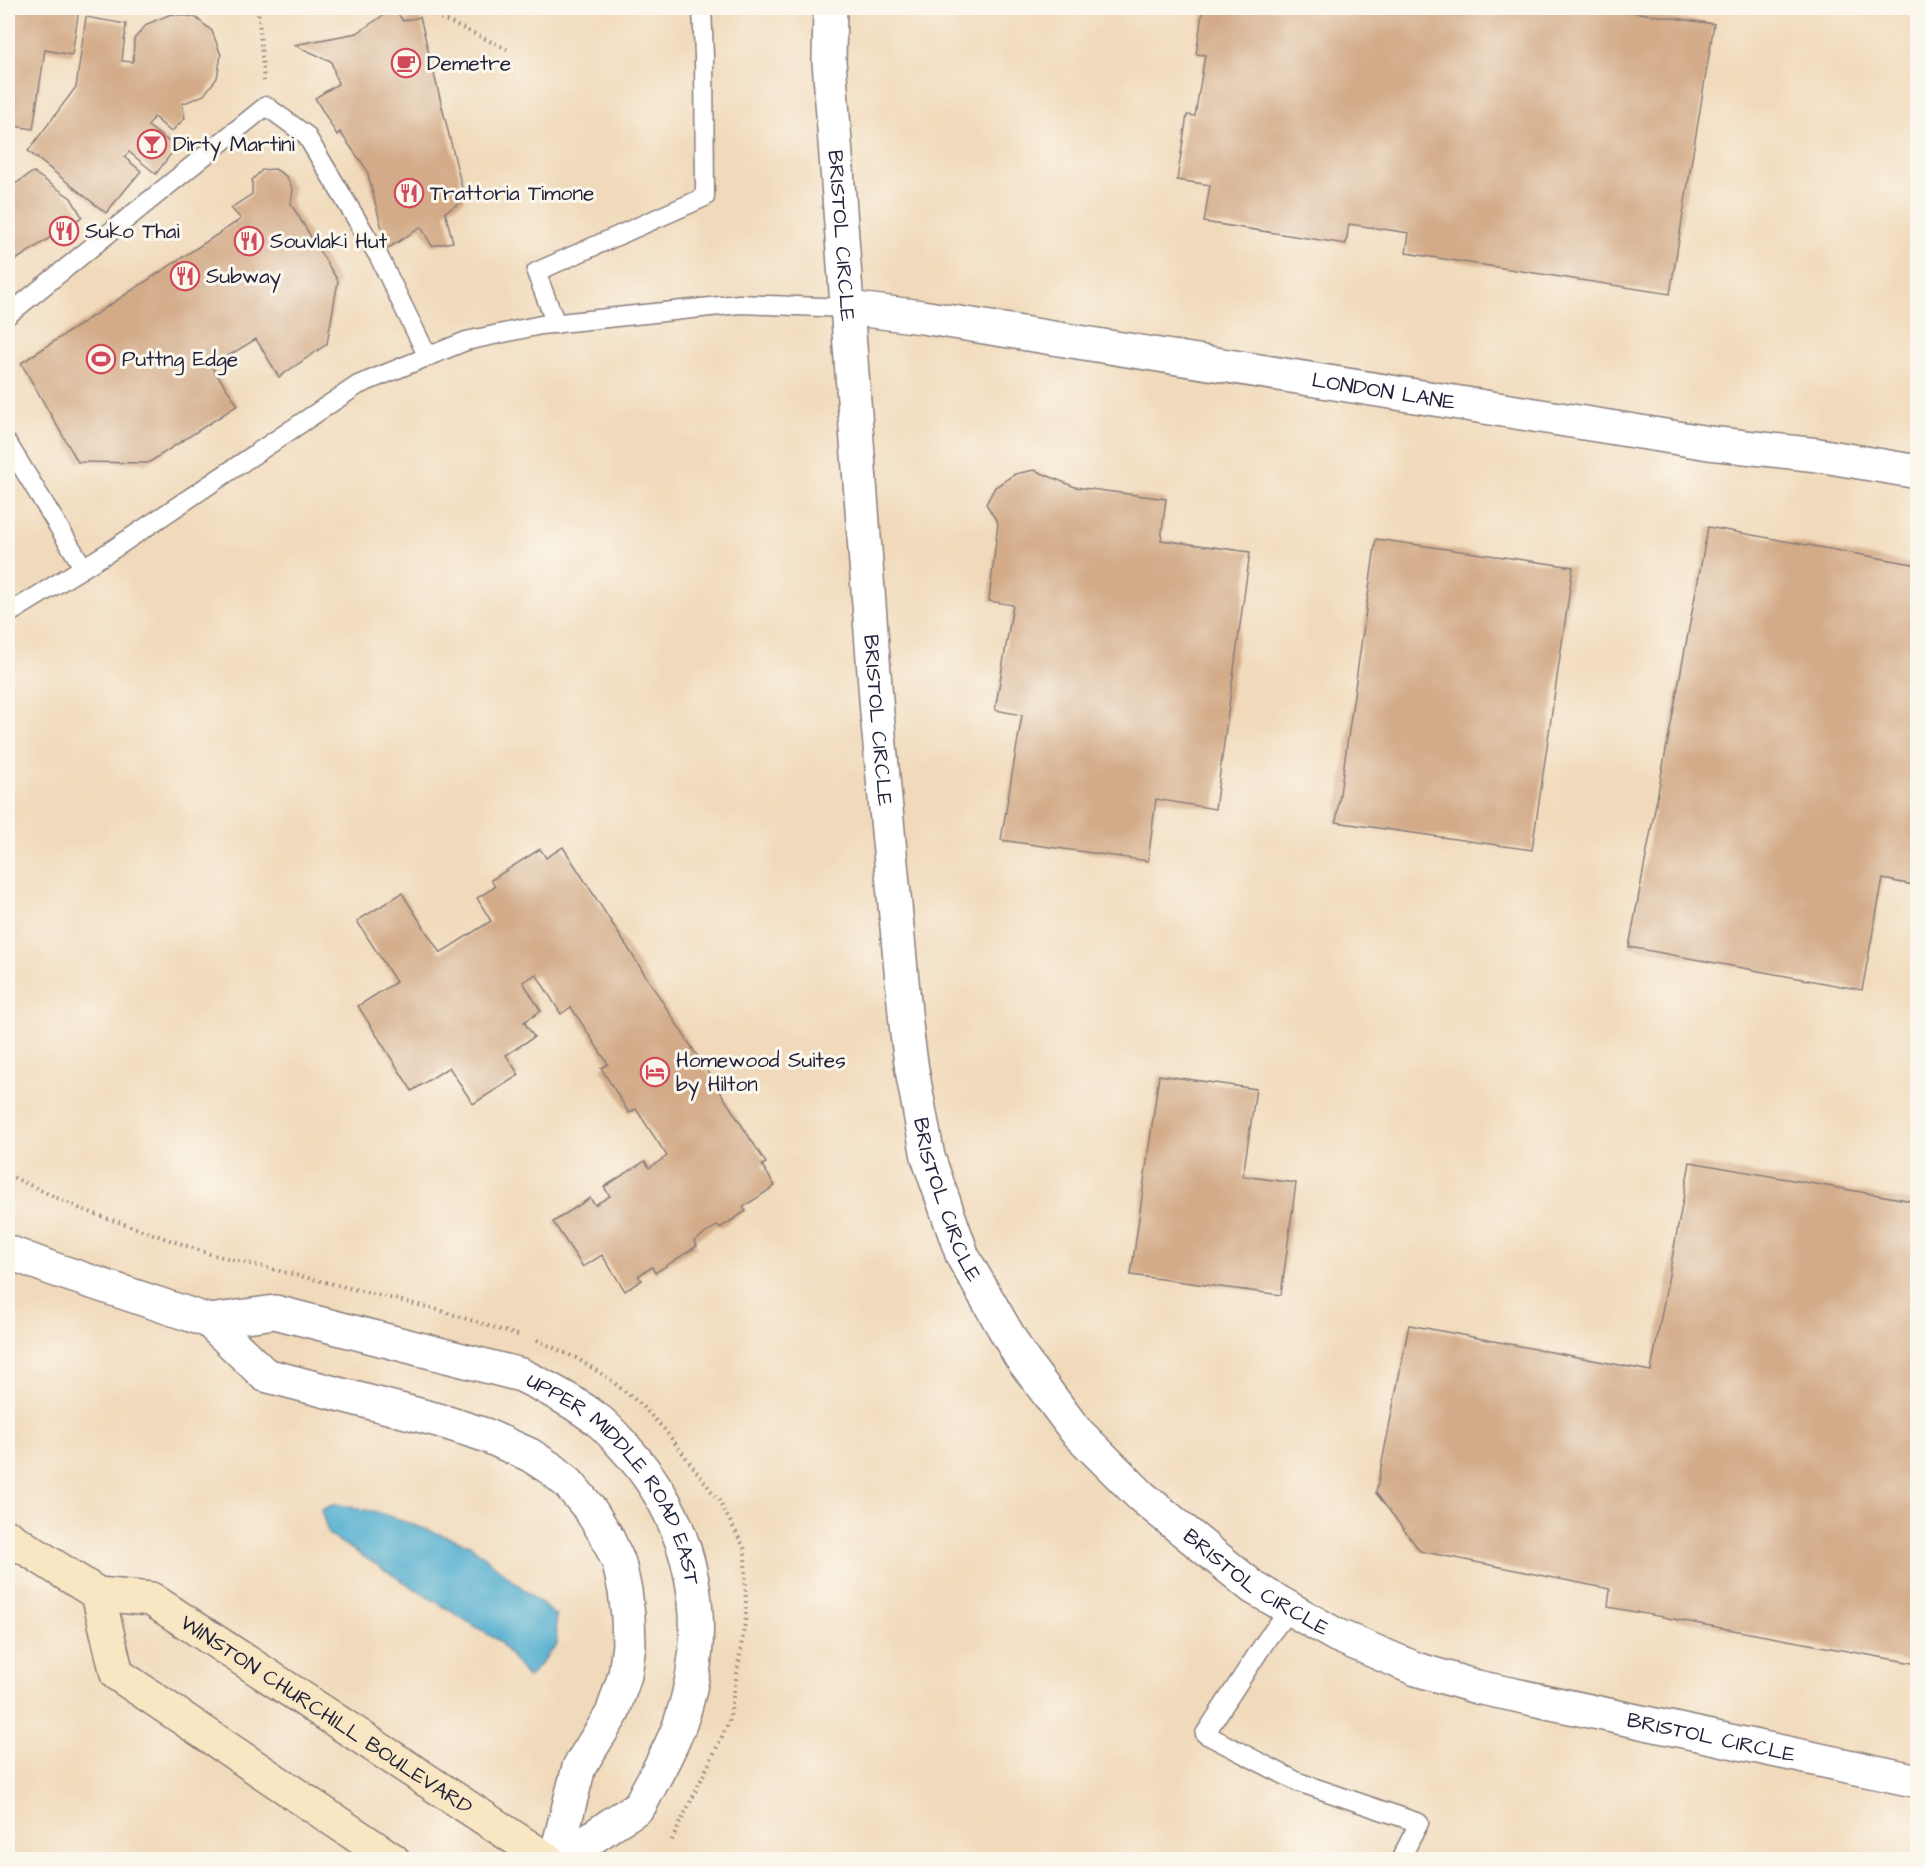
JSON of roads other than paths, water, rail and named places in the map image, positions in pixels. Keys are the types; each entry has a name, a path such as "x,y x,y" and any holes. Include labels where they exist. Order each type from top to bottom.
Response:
{"main road":[{"name":"WINSTON CHURCHILL BOULEVARD","path":"8,1537 98,1594 151,1599 548,1860"},
{"path":"98,1594 117,1674 393,1860"}],"street":[{"name":"BRISTOL CIRCLE","path":"830,8 829,61 877,713 912,1070 928,1157 963,1257 1020,1356 1075,1430 1141,1496 1254,1588 1336,1635 1416,1669 1477,1687 1917,1781"},
{"name":"LONDON LANE","path":"848,309 922,317 1709,442 1818,455 1917,472"},
{"name":"UPPER MIDDLE ROAD EAST","path":"8,1252 209,1321 265,1375 438,1420 510,1445 554,1470 569,1484 589,1508 606,1535 619,1563 626,1591 629,1645 625,1675 612,1714 579,1767 555,1860"},
{"name":"UPPER MIDDLE ROAD EAST","path":"209,1321 275,1312 521,1375 578,1406 601,1422 635,1458 651,1479 682,1539 690,1567 697,1639 685,1708 666,1755 640,1805 560,1860"}],"lane":[{"path":"556,324 537,272 705,197 702,8"},
{"path":"8,315 266,106 306,135 379,256 428,357"},
{"path":"8,614 84,567 358,385 466,340 541,325 739,304 848,309"},
{"path":"8,444 84,567"},
{"path":"1290,1610 1267,1639 1205,1734 1298,1782 1419,1823 1400,1860"}],"water":[{"path":"335,1504 380,1513 470,1545 556,1616 557,1644 528,1678 499,1641 329,1535 321,1510"}],"place":[{"name":"Demetre","path":"406,63"},
{"name":"Dirty Martini","path":"152,144"},
{"name":"Trattoria Timone","path":"409,193"},
{"name":"Suko Thai","path":"64,231"},
{"name":"Souvlaki Hut","path":"249,241"},
{"name":"Subway","path":"185,276"},
{"name":"Puttng Edge","path":"101,359"},
{"name":"Homewood Suites by Hilton","path":"655,1072"}]}
